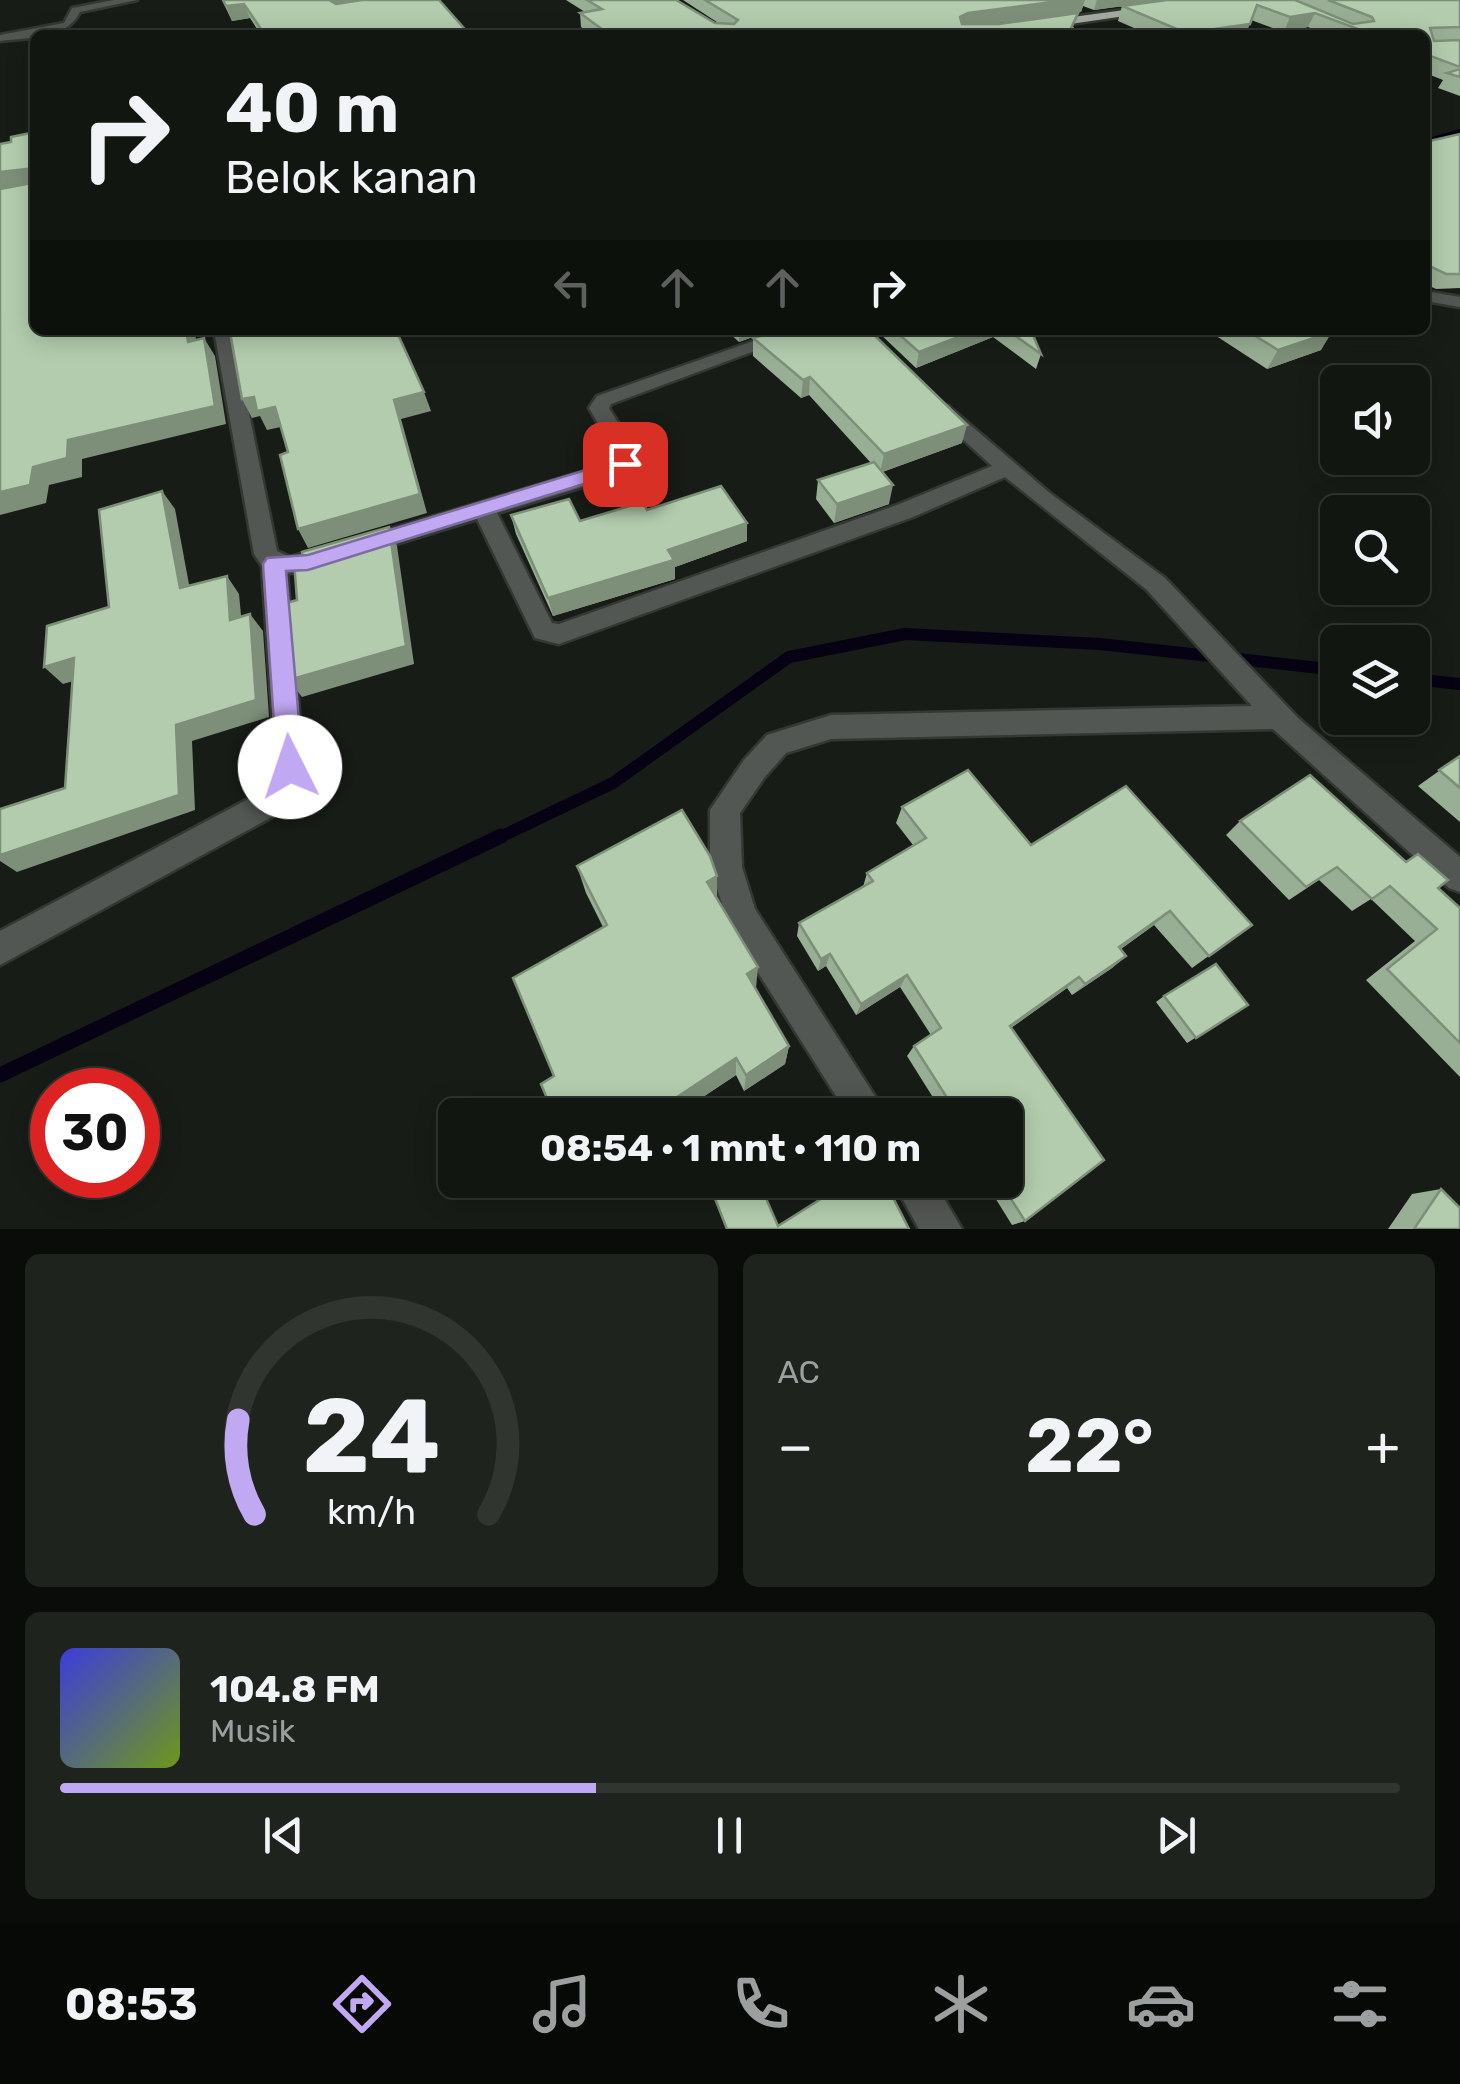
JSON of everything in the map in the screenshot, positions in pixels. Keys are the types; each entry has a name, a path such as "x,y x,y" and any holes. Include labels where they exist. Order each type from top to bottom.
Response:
{"highway":[{"path":"1003,30 1228,0"}],"street":[{"path":"57,30 68,25 76,10 132,0"},
{"path":"0,38 30,34"},
{"path":"1430,297 1460,302"},
{"path":"0,949 262,807 280,788 290,767 274,564 261,544 224,335"},
{"path":"274,564 308,562 625,464 629,458 599,408 604,400 788,335"},
{"path":"922,393 1007,468 1165,593 1273,708 1460,877"},
{"path":"484,510 544,631 559,634 904,511 1007,468"},
{"path":"858,1098 741,917 726,867 725,810 777,744 831,727 1273,708"},
{"path":"922,1198 942,1229"}],"building":[{"path":"223,0 329,0 336,4 439,0 466,30 262,30 244,4 226,6"},
{"path":"587,0 676,0 715,23 734,24 738,20 705,0 1067,0 968,13 960,17 962,24 999,24 1078,13 1070,30 603,30 580,13 602,9"},
{"path":"1167,0 1295,0 1353,24 1374,21 1328,0 1460,0 1460,27 1430,28 1434,41 1460,40 1460,67 1430,56 1430,30 1361,30 1315,13 1290,17 1257,5 1250,24 1179,30 1122,6"},
{"path":"30,133 30,335 187,335 188,342 204,338 215,406 68,440 67,458 33,467 30,485 0,492 0,189 27,184 27,169 0,172 0,144 11,142 11,137"},
{"path":"1460,134 1460,274 1446,274 1430,266 1430,141"},
{"path":"231,335 398,335 424,392 394,400 420,494 298,529 280,455 288,452 275,407 257,411 254,397 242,399"},
{"path":"874,335 967,425 884,454 810,377 803,380 753,338"},
{"path":"900,335 964,335 919,352"},
{"path":"1014,335 1033,335 1041,354"},
{"path":"1254,335 1323,335 1278,350"},
{"path":"874,462 893,485 837,504 818,480"},
{"path":"721,486 747,523 668,550 674,560 548,598 511,515 569,499 580,521 643,502 647,510"},
{"path":"162,491 180,588 227,576 230,620 250,614 256,700 176,725 179,795 0,855 0,809 65,788 74,658 44,667 47,626 109,607 99,510"},
{"path":"389,527 406,646 289,680 283,604 297,600 294,561 303,559 302,552"},
{"path":"1460,756 1460,788 1439,770"},
{"path":"968,770 1031,845 1126,786 1252,925 1209,956 1170,911 1119,947 1126,956 1085,984 1079,977 1010,1026 1104,1160 1025,1221 1010,1198 1023,1198 1023,1098 947,1098 914,1046 941,1028 907,975 861,1004 830,954 821,959 799,923 873,881 867,873 926,838 902,807"},
{"path":"1310,775 1406,862 1418,854 1448,880 1438,888 1460,908 1460,1043 1387,969 1437,929 1390,886 1372,899 1337,867 1306,887 1240,821"},
{"path":"682,810 710,856 717,876 707,882 758,967 747,974 789,1046 746,1075 736,1058 676,1098 547,1098 541,1084 554,1076 513,978 607,925 577,866"},
{"path":"1216,964 1248,1005 1196,1038 1164,996"},
{"path":"1441,1189 1460,1208 1460,1229 1414,1229"},
{"path":"715,1198 766,1198 778,1226 822,1198 893,1198 909,1229 727,1229"}],"waterway":[{"path":"1430,142 1460,133 1452,135"},
{"path":"496,839 613,783 789,657 905,634 1100,644 1320,668"},
{"path":"1430,681 1460,684"},
{"path":"0,1075 501,836"}],"route":[{"path":"290,767 274,564 308,562 625,464"}]}
